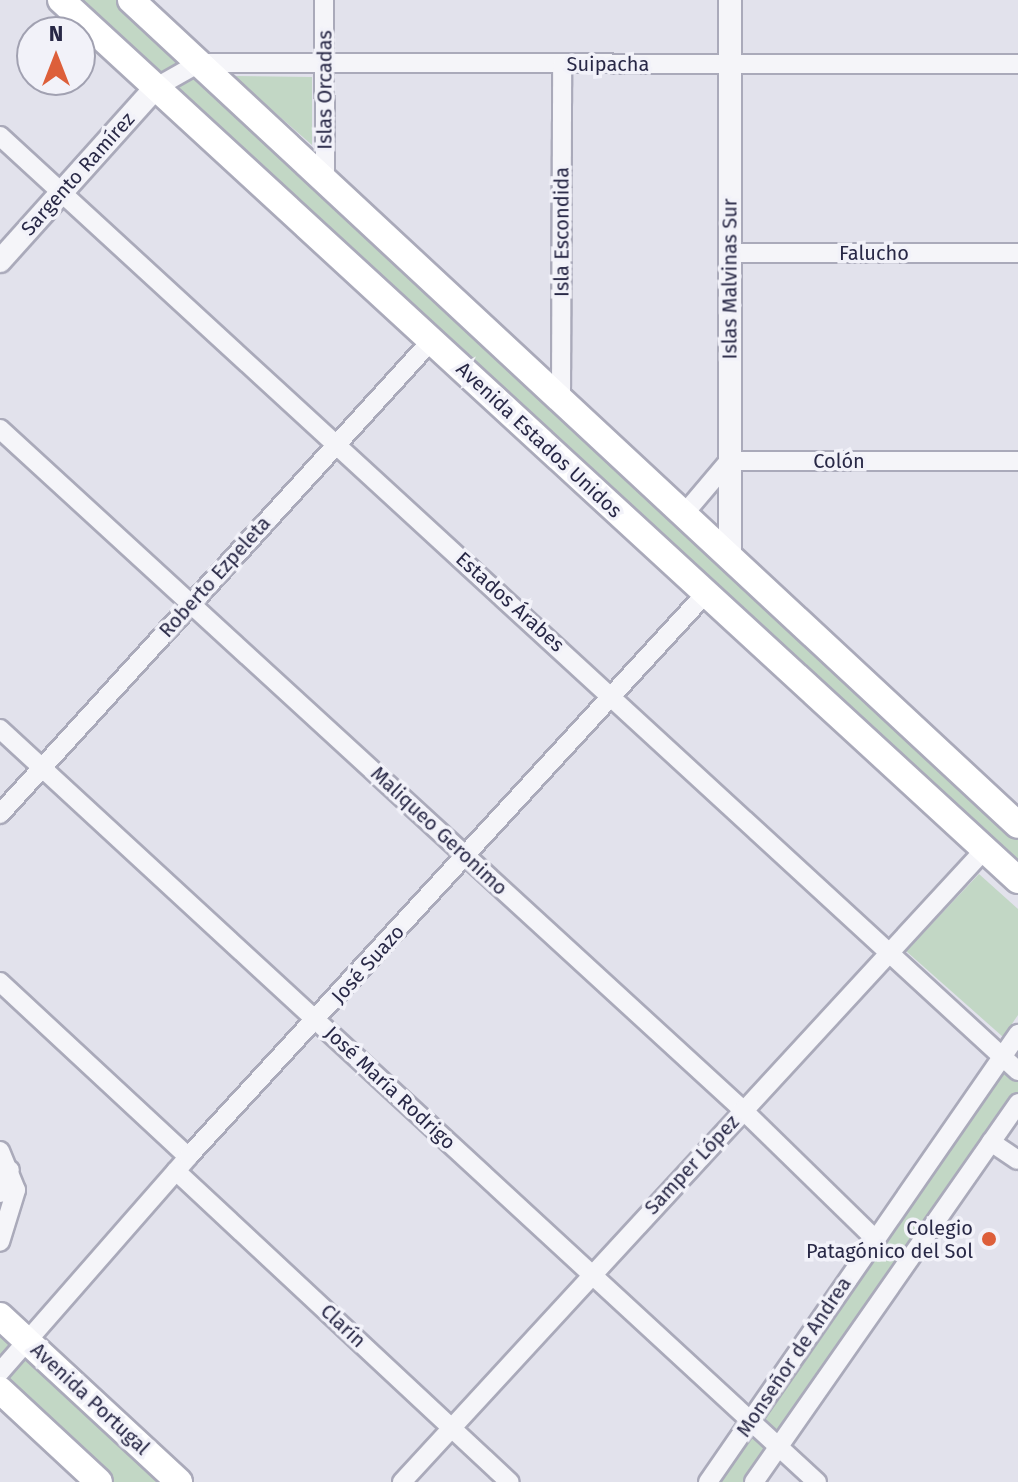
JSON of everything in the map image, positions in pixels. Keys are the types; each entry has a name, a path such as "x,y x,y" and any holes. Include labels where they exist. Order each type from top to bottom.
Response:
{"main road":[{"name":"Avenida Estados Unidos","path":"61,0 1018,880"},
{"path":"131,0 1018,825"},
{"name":"Avenida Portugal","path":"0,1316 179,1482"},
{"path":"0,1390 99,1482"}],"street":[{"name":"Islas Orcadas","path":"324,0 325,180"},
{"name":"Islas Malvinas Sur","path":"730,0 730,557"},
{"path":"155,88 199,63"},
{"name":"Suipacha","path":"199,63 1018,64"},
{"name":"Isla Escondida","path":"561,400 562,64"},
{"name":"Sargento Ramírez","path":"0,261 155,88"},
{"name":"Estados Árabes","path":"0,136 1018,1071"},
{"name":"Falucho","path":"730,253 1018,253"},
{"name":"Roberto Ezpeleta","path":"0,814 431,341"},
{"name":"Maliqueo Geronimo","path":"0,429 743,1110 874,1238"},
{"path":"684,514 729,461"},
{"name":"Colón","path":"729,461 1018,461"},
{"name":"José Suazo","path":"0,1372 182,1164 706,593"},
{"name":"José María Rodrigo","path":"0,729 817,1482"},
{"name":"Samper López","path":"402,1482 985,849"},
{"name":"Clarín","path":"0,982 182,1164 510,1482"},
{"name":"Monseñor de Andrea","path":"708,1482 1018,1034"},
{"name":"Monseñor de Andrea","path":"754,1482 1018,1103"},
{"path":"991,1142 1018,1160"},
{"path":"0,1151 10,1170 14,1211 0,1242"},
{"path":"0,1193 10,1170"}],"green space":[{"path":"61,0 131,0 1018,825 1018,880 96,32 96,16 78,16"},
{"path":"233,76 312,77 312,145"},
{"path":"979,874 1018,909 1018,1015 1003,1037 906,951"},
{"path":"1018,1034 1018,1103 754,1482 708,1482"},
{"path":"0,1316 179,1482 99,1482 0,1390"}],"place":[{"name":"Colegio Patagónico del Sol","path":"989,1239"}]}
